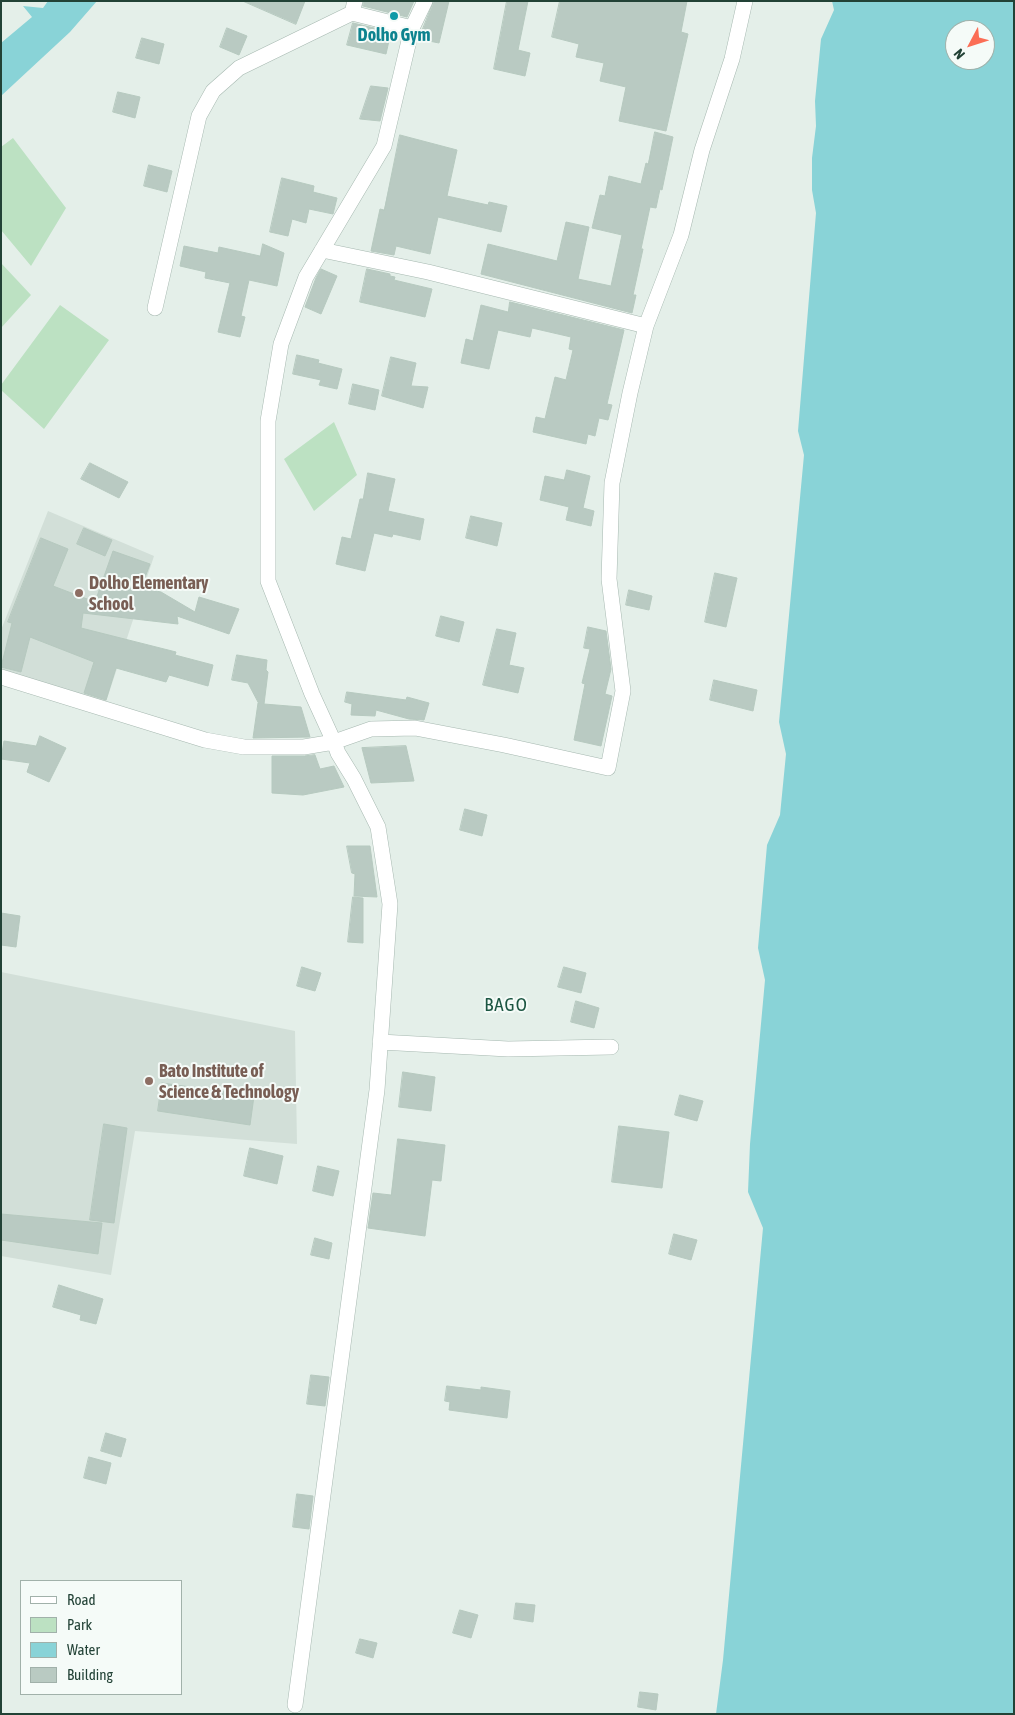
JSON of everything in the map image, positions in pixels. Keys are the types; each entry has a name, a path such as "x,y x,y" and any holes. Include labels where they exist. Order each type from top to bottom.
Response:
{"street":[{"path":"295,1705 377,1090 390,904 378,827 354,779 338,753 312,694 268,581 268,422 280,344 306,277 384,146 412,28 425,1"},
{"path":"1,677 205,740 244,747 304,747 334,742 371,729 415,728 608,768 623,691 609,579 612,483 646,326 681,235 702,150 732,59 745,1"},
{"path":"155,308 199,116 213,91 238,68 354,7 412,28"},
{"path":"322,250 428,272 646,326"},
{"path":"380,1042 508,1049 611,1047"}],"shaded area":[{"name":"Dolho Elementary School","path":"48,511 154,556 104,708 1,671 1,630"},
{"name":"Bato Institute of Science & Technology","path":"1,972 295,1031 297,1144 135,1131 111,1275 1,1256"}],"green space":[{"path":"13,138 66,208 31,266 1,230 1,147"},
{"path":"1,263 31,295 1,328"},
{"path":"60,305 109,340 44,429 1,390 1,385"},
{"path":"334,422 357,475 314,511 284,459"}],"water":[{"path":"48,1 97,1 70,32 1,96 1,43 32,17 23,6 43,8"},
{"path":"832,1 1014,1 1014,1714 716,1714 723,1660 763,1228 748,1192 750,1144 765,980 758,948 767,845 780,815 786,754 779,722 804,455 798,431 816,213 812,190 812,158 816,126 815,101 821,39 834,10"}],"building":[{"path":"243,1 305,1 296,24"},
{"path":"364,1 414,1 407,17 363,6"},
{"path":"434,1 449,1 439,43 419,39"},
{"path":"507,1 528,1 518,50 530,53 525,76 494,69"},
{"path":"560,1 687,1 681,32 688,34 666,131 619,121 626,87 600,81 604,63 576,57 579,44 552,37"},
{"path":"353,23 391,32 386,54 347,45"},
{"path":"227,28 247,36 239,55 220,47"},
{"path":"142,38 164,44 159,64 136,58"},
{"path":"371,86 388,88 380,121 360,119"},
{"path":"118,92 140,97 135,118 113,112"},
{"path":"655,132 673,137 662,190 660,189 656,208 650,207 633,295 636,295 632,313 481,274 488,244 557,261 566,222 589,227 578,279 611,286 622,235 592,228 600,195 605,196 609,176 641,184 646,163 648,164"},
{"path":"400,135 457,150 447,196 488,205 489,202 507,206 501,232 438,217 430,254 396,246 394,255 371,251 380,209 384,210"},
{"path":"149,165 172,171 167,192 144,186"},
{"path":"282,178 314,186 313,192 337,198 333,214 309,209 306,223 292,219 288,236 270,232"},
{"path":"263,244 284,253 277,286 249,280 241,316 245,317 240,337 218,332 230,283 205,278 206,272 180,266 184,246 218,253 219,247 260,256"},
{"path":"321,269 337,276 321,314 305,307"},
{"path":"367,269 390,274 390,276 395,277 394,280 432,289 425,317 360,302"},
{"path":"510,302 624,330 607,404 612,405 608,420 599,418 595,436 588,434 586,444 533,432 536,417 545,419 555,377 566,380 573,350 569,349 571,337 532,328 530,337 498,330 489,369 461,363 466,339 473,341 481,305 508,312"},
{"path":"297,355 319,360 318,363 342,369 337,389 319,385 321,380 293,374"},
{"path":"391,357 416,363 411,386 428,387 423,408 382,396"},
{"path":"353,384 379,390 375,410 349,404"},
{"path":"90,463 128,482 119,498 81,479"},
{"path":"567,470 590,476 583,508 594,511 591,526 566,520 569,507 540,500 545,476 564,480"},
{"path":"368,473 395,479 388,511 424,519 420,540 393,534 392,537 374,533 365,571 336,564 342,537 351,539 360,499 363,499"},
{"path":"471,516 502,523 497,546 466,538"},
{"path":"84,528 112,540 105,556 77,544"},
{"path":"41,538 68,549 53,586 95,602 113,551 150,564 141,588 161,592 195,612 199,597 239,609 229,634 177,616 178,624 83,613 81,628 176,652 175,655 213,665 208,686 169,675 166,682 116,668 106,700 84,693 94,662 30,637 21,672 1,667 12,623 8,622"},
{"path":"715,573 737,578 726,627 705,622"},
{"path":"629,590 652,596 649,610 626,605"},
{"path":"441,616 464,622 459,642 436,636"},
{"path":"588,627 606,631 611,669 605,694 612,696 601,746 574,740 585,684 582,683 590,649 584,648"},
{"path":"497,629 516,633 509,665 524,668 518,693 483,685"},
{"path":"237,655 267,660 266,670 268,672 264,704 301,707 310,737 253,738 259,704 248,683 232,680"},
{"path":"714,680 757,690 753,711 710,700"},
{"path":"347,692 406,700 407,697 429,703 424,720 409,719 376,710 375,716 351,715 352,704 345,702"},
{"path":"40,736 66,748 49,782 27,772 30,763 1,759 4,741 36,746"},
{"path":"406,746 414,781 371,783 362,748"},
{"path":"315,755 320,769 334,766 344,787 303,795 272,793 272,756"},
{"path":"465,809 487,815 482,836 460,830"},
{"path":"347,846 370,846 377,897 354,896 355,874 352,873"},
{"path":"353,897 363,898 363,943 348,942"},
{"path":"1,913 20,916 16,947 1,945"},
{"path":"302,967 321,973 315,991 297,986"},
{"path":"564,967 586,973 581,993 558,987"},
{"path":"576,1001 599,1008 594,1028 571,1022"},
{"path":"403,1072 435,1077 431,1111 399,1107"},
{"path":"162,1083 254,1096 250,1125 158,1111"},
{"path":"680,1095 703,1101 697,1121 675,1115"},
{"path":"104,1124 127,1128 114,1223 90,1220"},
{"path":"619,1126 669,1132 662,1188 612,1182"},
{"path":"398,1139 445,1145 441,1181 432,1180 425,1236 368,1228 373,1193 391,1195"},
{"path":"250,1148 283,1156 277,1184 244,1176"},
{"path":"318,1166 339,1171 333,1196 313,1191"},
{"path":"1,1214 102,1223 98,1254 1,1240"},
{"path":"674,1234 697,1240 691,1260 669,1254"},
{"path":"315,1238 332,1243 329,1259 311,1255"},
{"path":"59,1285 103,1299 96,1324 80,1320 81,1315 53,1307"},
{"path":"311,1375 329,1377 325,1406 307,1404"},
{"path":"447,1386 481,1390 481,1387 510,1391 507,1418 449,1410 450,1402 445,1401"},
{"path":"106,1433 126,1439 121,1457 101,1451"},
{"path":"89,1457 111,1463 106,1484 84,1478"},
{"path":"297,1494 313,1496 309,1529 293,1527"},
{"path":"516,1603 535,1605 533,1622 514,1619"},
{"path":"460,1610 478,1615 471,1638 453,1633"},
{"path":"360,1639 377,1643 373,1658 356,1653"},
{"path":"640,1692 658,1694 656,1710 638,1707"}],"place":[{"name":"Dolho Gym","path":"394,16"},
{"name":"Dolho Elementary School","path":"79,593"},
{"name":"Bato Institute of Science & Technology","path":"149,1081"}],"district":[{"name":"BAGO","path":"506,1005"}]}
